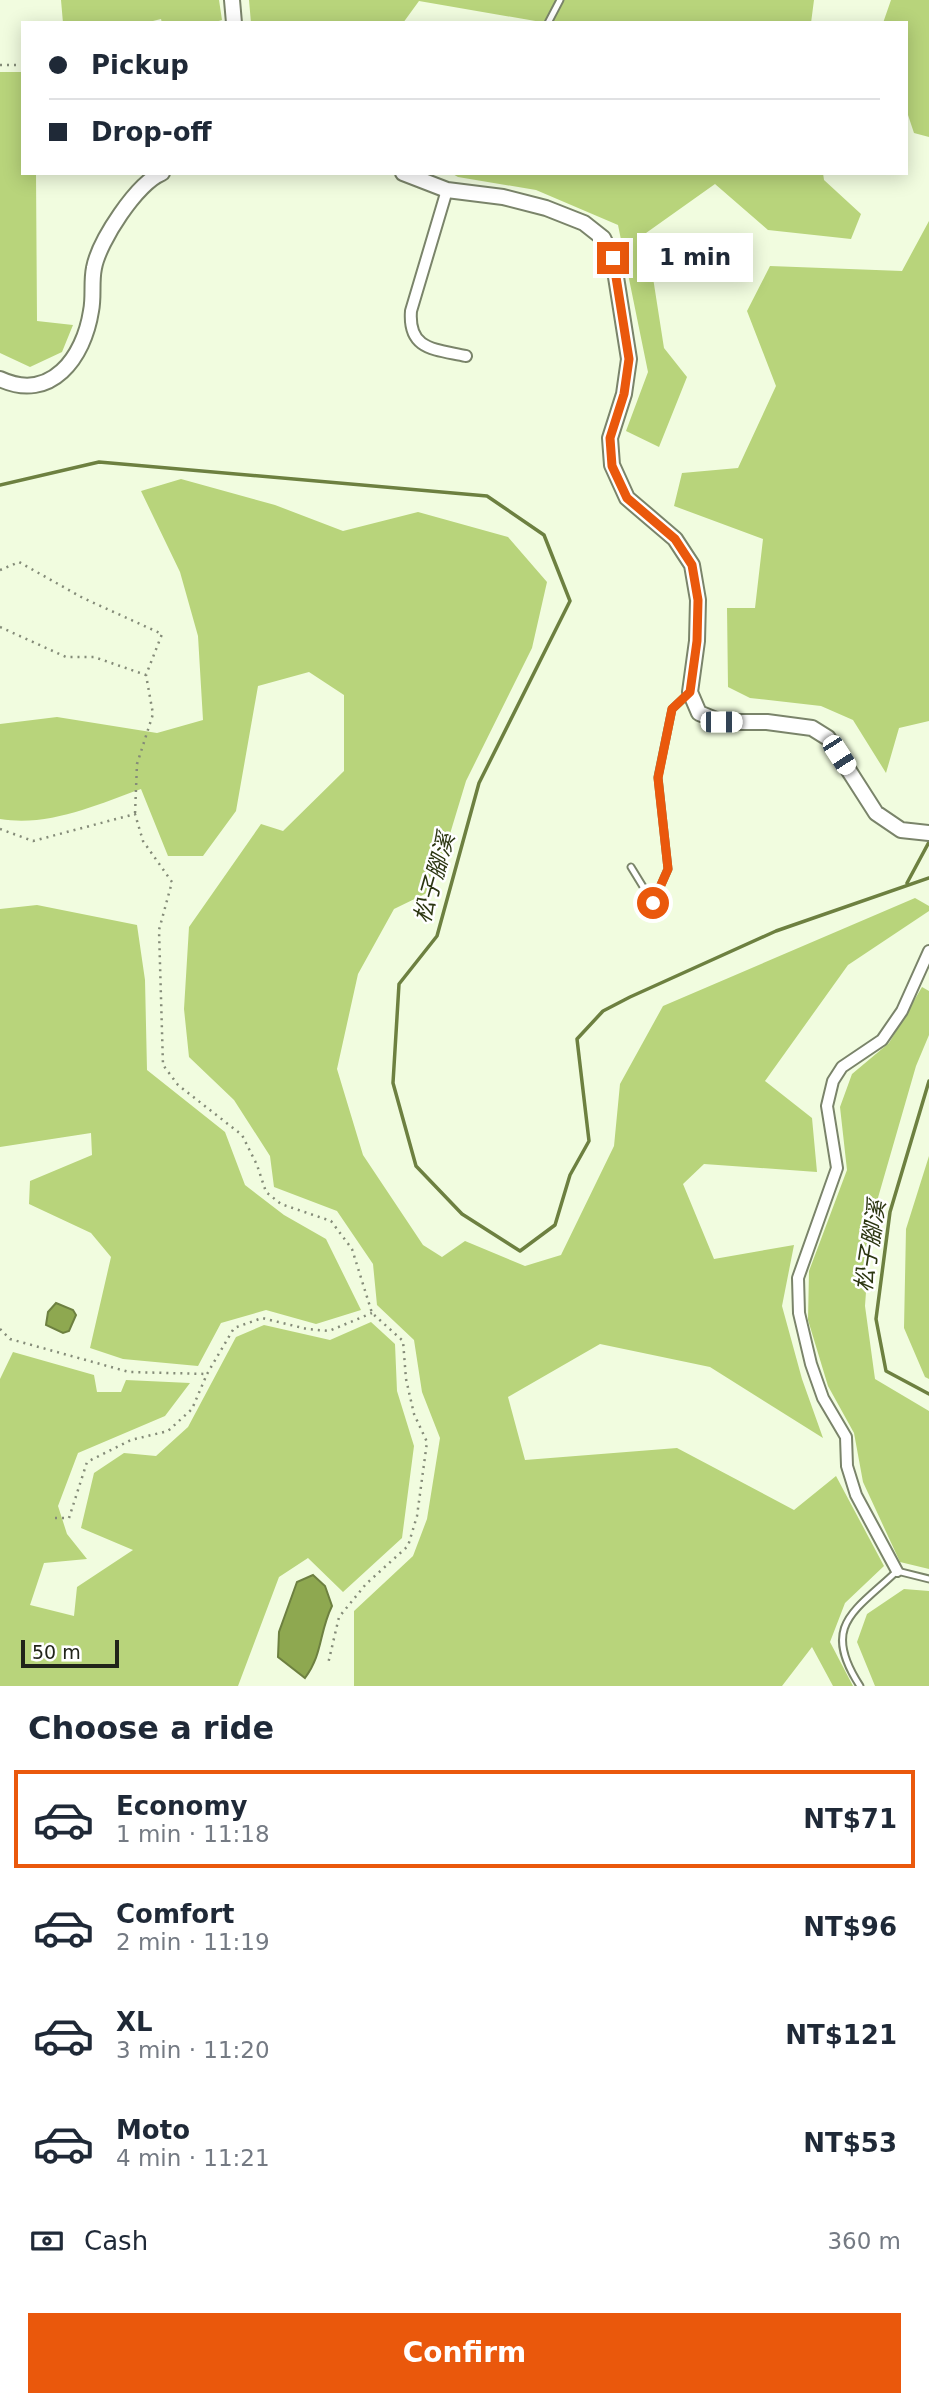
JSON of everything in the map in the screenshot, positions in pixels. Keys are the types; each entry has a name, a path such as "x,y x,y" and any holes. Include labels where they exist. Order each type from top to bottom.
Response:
{"street":[{"path":"232,0 234,21"},
{"path":"0,379 36,385 58,377 73,360 91,312 94,267 109,233 133,199 158,175"},
{"path":"408,175 447,190 503,197 546,208 584,223 603,238 613,258 629,359 624,394 610,438 612,466 627,498 675,539 692,565 698,600 697,641 690,692 699,713 721,722 767,722 812,728 828,738 876,813 901,830 929,833"},
{"path":"447,190 411,311 410,326 416,341 429,348 466,356"},
{"path":"897,1571 856,1495 847,1466 846,1437 823,1398 811,1364 799,1313 798,1278 837,1168 827,1106 833,1081 842,1067 882,1040 902,1011 929,951"}],"lane":[{"path":"549,21 560,0"},
{"path":"631,867 653,903 668,869 658,778 672,709 690,692"},
{"path":"860,1686 847,1666 842,1648 843,1629 859,1603 897,1571 929,1579"}],"path":[{"path":"0,65 21,65"},
{"path":"0,570 19,562 83,598 162,634 146,675 153,714 137,764 135,814 143,841 172,882 159,930 163,1065 178,1085 242,1135 257,1165 266,1192 281,1204 331,1221 352,1249 372,1313 403,1341 411,1403 427,1442 417,1516 408,1546 366,1584 339,1617 328,1664"},
{"path":"0,627 66,657 94,657 146,675"},
{"path":"0,829 33,841 135,814"},
{"path":"55,1518 69,1518 87,1462 131,1440 168,1431 192,1409 207,1374 234,1328 262,1318 307,1329 329,1331 372,1313"},
{"path":"0,1329 10,1339 129,1372 207,1374"}],"shaded area":[{"path":"61,0 219,0 222,20 161,19 63,21"},
{"path":"249,0 814,0 811,21 535,21 419,1 404,21 251,21"},
{"path":"891,0 929,0 929,137 914,133 908,115 908,21 884,21"},
{"path":"0,72 21,72 21,175 36,175 37,321 73,325 62,352 30,367 0,353"},
{"path":"454,175 823,175 824,180 861,214 851,239 768,230 715,184 646,233 664,348 687,377 659,447 626,431 648,372 618,225 536,190"},
{"path":"929,221 929,721 899,728 886,773 853,720 821,706 750,698 728,687 727,608 755,608 763,539 674,506 682,473 738,468 776,386 747,311 770,266 902,271"},
{"path":"181,479 275,505 343,531 418,512 508,537 547,582 532,648 466,781 433,890 394,909 358,974 337,1069 363,1155 423,1245 442,1257 465,1241 525,1266 561,1255 614,1146 620,1084 663,1006 915,898 929,906 929,911 848,965 765,1081 812,1118 817,1172 704,1164 683,1184 714,1259 794,1245 782,1306 802,1379 823,1438 710,1367 600,1344 508,1397 525,1460 677,1448 794,1510 836,1476 884,1566 845,1603 830,1642 853,1686 833,1686 812,1647 782,1686 354,1686 354,1611 413,1556 427,1519 440,1438 422,1392 414,1340 377,1305 373,1264 337,1211 274,1187 270,1156 234,1100 189,1057 184,1009 189,927 261,824 283,831 344,771 344,695 309,672 258,686 236,811 203,856 168,856 141,789 90,808 54,817 18,821 0,819 0,724 57,717 157,733 203,720 198,636 180,572 141,491"},
{"path":"37,905 137,925 145,980 147,1070 225,1132 245,1185 284,1215 326,1239 361,1310 316,1324 266,1310 221,1323 198,1366 123,1359 90,1348 111,1257 91,1233 29,1204 30,1181 92,1155 91,1133 0,1147 0,909"},
{"path":"922,987 929,991 929,1035 916,1066 871,1222 865,1306 875,1379 929,1411 929,1569 900,1562 863,1482 854,1433 828,1386 808,1320 809,1271 847,1170 840,1107 852,1074 889,1043"},
{"path":"929,1156 929,1379 925,1377 904,1328 906,1229"},
{"path":"56,1303 73,1310 76,1315 69,1331 63,1333 46,1325 48,1312"},
{"path":"371,1322 395,1344 397,1391 414,1446 402,1538 343,1592 308,1558 279,1577 238,1686 0,1686 0,1379 13,1352 94,1375 97,1392 121,1392 126,1380 190,1383 165,1416 78,1453 58,1506 67,1534 87,1559 44,1563 30,1605 74,1616 77,1587 133,1550 81,1528 94,1473 124,1453 156,1456 188,1427 236,1337 264,1325 330,1340"},
{"path":"313,1575 325,1586 332,1606 315,1660 305,1678 278,1657 279,1632 297,1582"},
{"path":"904,1589 929,1591 929,1686 875,1686 857,1642 867,1614"}],"waterway":[{"name":"松子腳溪","path":"0,485 99,462 487,496 544,535 570,601 479,783 437,936 399,984 393,1083 416,1166 462,1214 520,1251 555,1225 570,1175 589,1141 577,1039 603,1011 776,931 929,878"},
{"path":"907,883 929,842"},
{"name":"松子腳溪","path":"929,1081 890,1212 876,1319 886,1371 929,1394"}],"route":[{"path":"613,258 629,359 624,394 610,438 612,466 627,498 675,539 692,565 698,600 697,641 690,692 672,709 658,778 668,869 653,903"}]}
